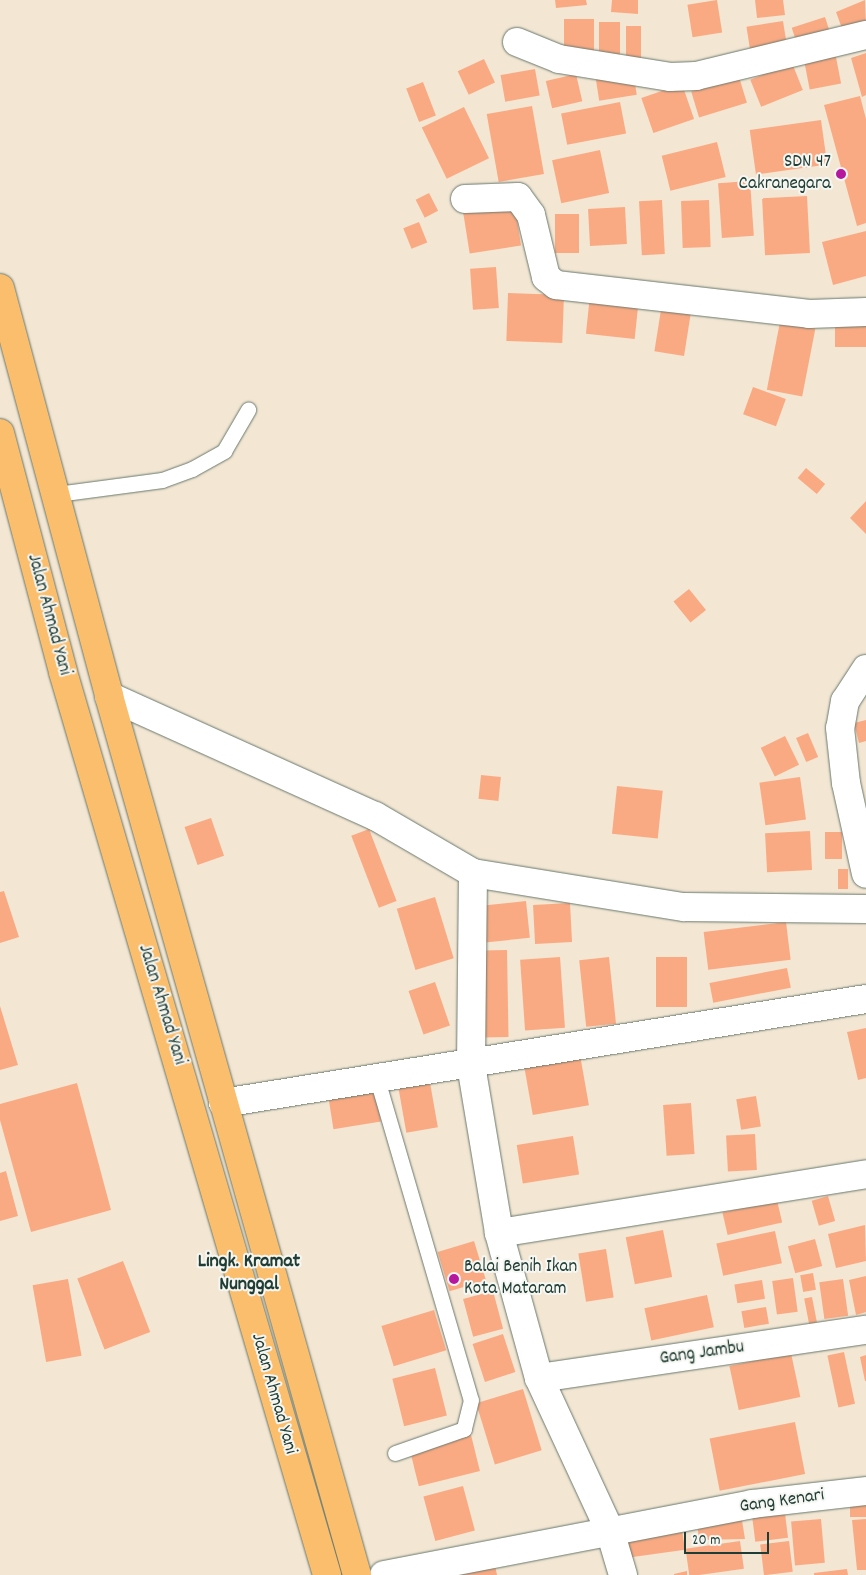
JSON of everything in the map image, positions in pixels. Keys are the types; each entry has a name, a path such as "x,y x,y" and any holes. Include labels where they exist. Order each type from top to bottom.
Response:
{"highway":[{"path":"0,288 9,334 57,494 109,696 357,1575"},
{"name":"Jalan Ahmad Yani","path":"1,442 49,618 326,1575"},
{"path":"49,618 87,608"},
{"path":"308,1512 338,1503"}],"street":[{"path":"517,42 559,59 670,77 696,76 866,35"},
{"path":"465,199 518,197 532,215 546,277 556,285 809,314 866,312"},
{"path":"862,674 845,701 840,728 846,783 866,874"},
{"path":"109,696 375,816 473,873 684,906 866,909"},
{"path":"473,873 471,1065 499,1233 539,1378 610,1531 623,1575"},
{"path":"223,1103 471,1065 866,998"},
{"path":"499,1233 866,1174"},
{"name":"Gang Jambu","path":"539,1378 866,1330"},
{"name":"Gang Kenari","path":"384,1575 752,1504 866,1491"}],"lane":[{"path":"57,494 162,480 192,470 224,451 248,410"},
{"path":"377,1079 471,1400 464,1429 395,1453"}],"building":[{"path":"555,0 586,0 587,5 556,8"},
{"path":"612,0 638,0 638,14 611,12"},
{"path":"717,0 722,33 693,37 687,5"},
{"path":"755,0 783,0 785,15 757,18"},
{"path":"865,0 866,25 844,34 836,12"},
{"path":"825,17 831,36 798,47 792,28"},
{"path":"564,19 594,19 594,56 564,56"},
{"path":"783,21 788,52 751,57 746,27"},
{"path":"599,22 620,22 620,55 599,55"},
{"path":"626,26 641,26 641,60 626,60"},
{"path":"835,52 841,83 810,90 804,58"},
{"path":"866,53 866,95 862,97 851,58"},
{"path":"484,59 495,83 469,95 458,71"},
{"path":"792,63 803,90 761,107 750,80"},
{"path":"535,69 540,96 505,102 501,75"},
{"path":"633,71 637,95 599,101 595,77"},
{"path":"576,74 582,101 552,108 546,81"},
{"path":"739,77 747,103 699,117 691,92"},
{"path":"423,82 436,116 419,122 406,88"},
{"path":"682,84 694,119 653,133 641,98"},
{"path":"860,96 866,119 866,223 857,226 824,105"},
{"path":"620,102 626,133 567,145 561,113"},
{"path":"532,106 544,174 499,182 487,114"},
{"path":"464,107 489,158 447,179 422,128"},
{"path":"821,120 827,165 756,175 750,130"},
{"path":"717,142 726,177 670,191 662,156"},
{"path":"600,150 609,193 561,203 552,160"},
{"path":"750,181 754,236 722,238 718,183"},
{"path":"429,193 438,211 425,218 416,200"},
{"path":"807,196 810,253 765,255 762,198"},
{"path":"662,200 665,254 642,255 639,201"},
{"path":"709,200 711,247 683,248 681,201"},
{"path":"514,201 521,245 470,254 463,209"},
{"path":"625,207 627,244 590,246 588,209"},
{"path":"555,214 579,214 579,253 555,253"},
{"path":"419,222 427,242 411,249 403,228"},
{"path":"866,231 866,276 833,285 822,242"},
{"path":"496,267 499,308 473,310 470,269"},
{"path":"508,293 564,295 562,343 506,341"},
{"path":"590,295 639,300 635,339 586,334"},
{"path":"663,297 693,302 684,356 654,351"},
{"path":"835,321 866,321 866,347 835,347"},
{"path":"780,322 815,329 802,397 767,390"},
{"path":"753,387 786,399 776,426 743,414"},
{"path":"806,468 825,484 817,494 798,478"},
{"path":"866,501 866,534 850,518"},
{"path":"689,589 706,610 690,623 673,602"},
{"path":"866,720 866,741 859,743 854,723"},
{"path":"808,733 818,757 806,762 796,738"},
{"path":"785,736 799,765 775,777 761,748"},
{"path":"481,775 501,777 498,801 478,799"},
{"path":"800,777 806,820 765,825 759,783"},
{"path":"617,786 663,791 658,839 612,834"},
{"path":"211,818 224,856 198,865 185,827"},
{"path":"369,829 397,901 379,908 351,836"},
{"path":"810,831 812,870 767,872 765,833"},
{"path":"825,832 842,832 842,859 825,859"},
{"path":"838,869 848,869 848,889 838,889"},
{"path":"4,891 19,937 0,943 0,892"},
{"path":"435,897 454,958 415,970 397,909"},
{"path":"526,901 530,938 480,943 476,906"},
{"path":"570,903 572,942 535,944 533,905"},
{"path":"786,922 791,960 708,970 704,932"},
{"path":"481,950 507,950 509,1037 483,1037"},
{"path":"560,957 565,1028 525,1031 520,960"},
{"path":"609,957 616,1024 586,1027 579,960"},
{"path":"656,957 687,957 687,1007 656,1007"},
{"path":"787,968 791,988 713,1003 709,983"},
{"path":"435,982 450,1025 424,1035 409,991"},
{"path":"0,1006 18,1065 0,1070"},
{"path":"866,1028 866,1078 858,1080 847,1032"},
{"path":"579,1049 589,1105 533,1115 523,1059"},
{"path":"429,1077 438,1127 406,1133 397,1083"},
{"path":"77,1083 111,1210 31,1232 0,1120 0,1104"},
{"path":"376,1091 381,1122 333,1129 329,1099"},
{"path":"756,1096 761,1127 741,1130 736,1099"},
{"path":"691,1103 695,1154 667,1156 663,1105"},
{"path":"755,1134 757,1170 728,1171 726,1136"},
{"path":"573,1136 579,1175 523,1183 517,1145"},
{"path":"6,1171 18,1216 0,1221 0,1173"},
{"path":"828,1196 835,1221 819,1226 812,1201"},
{"path":"777,1200 782,1222 728,1235 722,1213"},
{"path":"865,1225 866,1261 836,1268 828,1234"},
{"path":"663,1230 672,1277 635,1284 626,1237"},
{"path":"775,1231 782,1263 723,1276 716,1243"},
{"path":"815,1239 822,1266 795,1273 788,1246"},
{"path":"474,1241 486,1280 450,1291 438,1252"},
{"path":"606,1249 614,1297 586,1302 578,1253"},
{"path":"123,1261 150,1332 104,1350 77,1279"},
{"path":"813,1273 816,1290 803,1292 800,1275"},
{"path":"866,1276 866,1312 856,1315 849,1280"},
{"path":"793,1278 798,1312 777,1315 772,1281"},
{"path":"68,1279 82,1356 46,1362 33,1285"},
{"path":"843,1279 848,1316 824,1319 819,1282"},
{"path":"762,1280 765,1299 737,1303 734,1284"},
{"path":"493,1291 503,1329 473,1337 463,1299"},
{"path":"707,1295 714,1327 651,1341 644,1308"},
{"path":"812,1297 817,1323 809,1324 804,1299"},
{"path":"766,1307 769,1324 744,1328 741,1311"},
{"path":"434,1310 446,1350 394,1366 381,1326"},
{"path":"503,1334 515,1372 485,1382 473,1344"},
{"path":"844,1352 855,1404 838,1407 827,1356"},
{"path":"791,1353 800,1397 739,1410 729,1366"},
{"path":"866,1355 866,1381 865,1381 860,1357"},
{"path":"435,1368 447,1416 404,1426 392,1379"},
{"path":"523,1389 542,1450 495,1465 476,1403"},
{"path":"795,1422 805,1474 720,1491 710,1439"},
{"path":"471,1435 480,1471 419,1486 410,1450"},
{"path":"463,1486 475,1530 435,1541 423,1497"},
{"path":"850,1494 866,1494 866,1517 850,1517"},
{"path":"784,1505 788,1538 755,1542 751,1509"},
{"path":"740,1508 745,1539 699,1540 697,1523"},
{"path":"821,1519 825,1563 795,1565 791,1522"},
{"path":"866,1519 866,1570 857,1570 852,1520"},
{"path":"681,1522 685,1550 627,1558 624,1530"},
{"path":"740,1541 744,1569 689,1575 686,1549"},
{"path":"789,1541 793,1572 764,1575 760,1545"},
{"path":"495,1565 497,1575 440,1575"},
{"path":"847,1569 848,1575 814,1575 814,1573"},
{"path":"687,1571 687,1575 674,1575 674,1574"}],"place":[{"name":"SDN 47 Cakranegara","path":"841,174"},
{"name":"Balai Benih Ikan Kota Mataram","path":"454,1279"}],"district":[{"name":"Lingk. Kramat Nunggal","path":"249,1274"}]}
